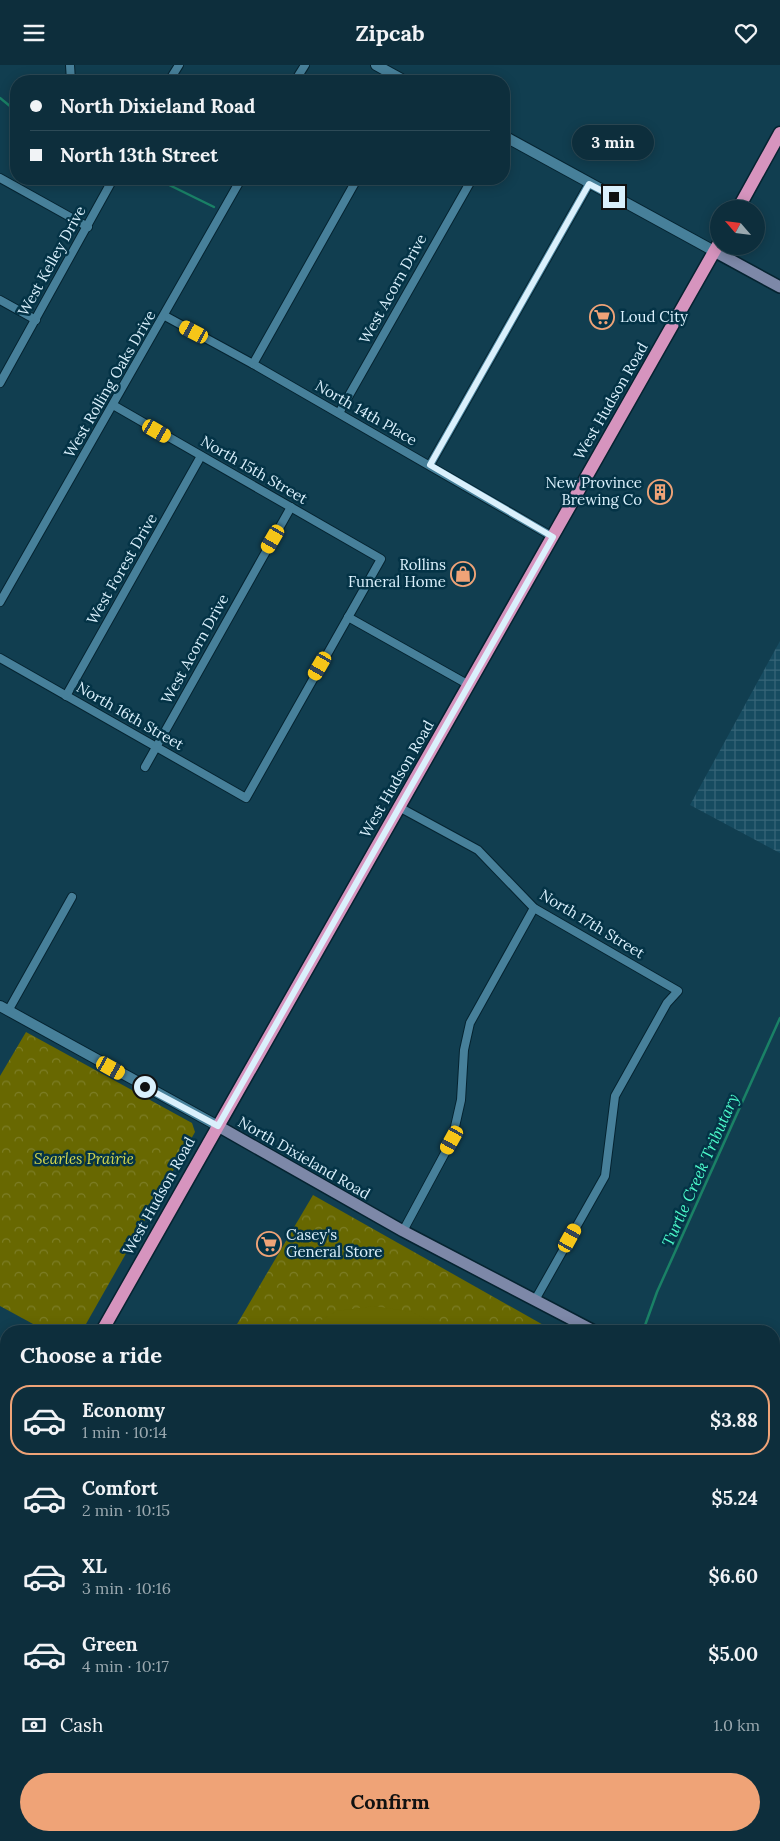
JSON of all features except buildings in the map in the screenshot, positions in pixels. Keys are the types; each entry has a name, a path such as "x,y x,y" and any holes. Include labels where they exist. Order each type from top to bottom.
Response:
{"highway":[{"path":"743,200 780,133"},
{"name":"West Hudson Road","path":"105,1325 712,255"}],"main road":[{"path":"729,255 780,287"},
{"name":"North Dixieland Road","path":"218,1126 403,1231 583,1325"}],"street":[{"path":"376,65 394,75"},
{"path":"510,139 589,184 710,244"},
{"path":"430,465 589,184"},
{"path":"13,185 88,227"},
{"name":"West Kelley Drive","path":"0,383 110,185"},
{"name":"West Rolling Oaks Drive","path":"0,602 238,185"},
{"path":"253,364 354,185"},
{"name":"West Acorn Drive","path":"339,413 469,185"},
{"path":"0,300 36,320"},
{"name":"North 14th Place","path":"164,316 253,364 553,537"},
{"name":"North 15th Street","path":"113,405 381,559 348,617"},
{"name":"West Forest Drive","path":"66,695 201,456"},
{"name":"West Acorn Drive","path":"145,767 291,507"},
{"path":"348,617 469,685"},
{"name":"North 16th Street","path":"0,658 246,798 348,617"},
{"name":"North 17th Street","path":"399,807 478,849 534,908 678,991 667,1003 615,1096 604,1176 536,1300"},
{"path":"4,1009 72,897"},
{"path":"403,1231 452,1140 461,1100 464,1050 470,1023 534,908"},
{"name":"North Dixieland Road","path":"4,1009 218,1126"}],"shaded area":[{"path":"780,641 780,853 690,805"}],"green space":[{"name":"Searles Prairie","path":"26,1032 192,1123 195,1132 85,1325 35,1325 0,1306 0,1076"},
{"path":"313,1195 543,1325 237,1325"},
{"path":"374,1306 412,1312 435,1324 312,1325 337,1311"}],"waterway":[{"path":"0,98 10,106"},
{"path":"169,185 214,207"},
{"name":"Turtle Creek Tributary","path":"645,1325 657,1292 780,1018"}],"place":[{"name":"Loud City","path":"602,317"},
{"name":"New Province Brewing Co","path":"660,492"},
{"name":"Rollins Funeral Home","path":"463,574"},
{"name":"Casey's General Store","path":"269,1244"}],"route":[{"path":"145,1087 218,1126 553,537 430,465 589,184 614,197"}]}
